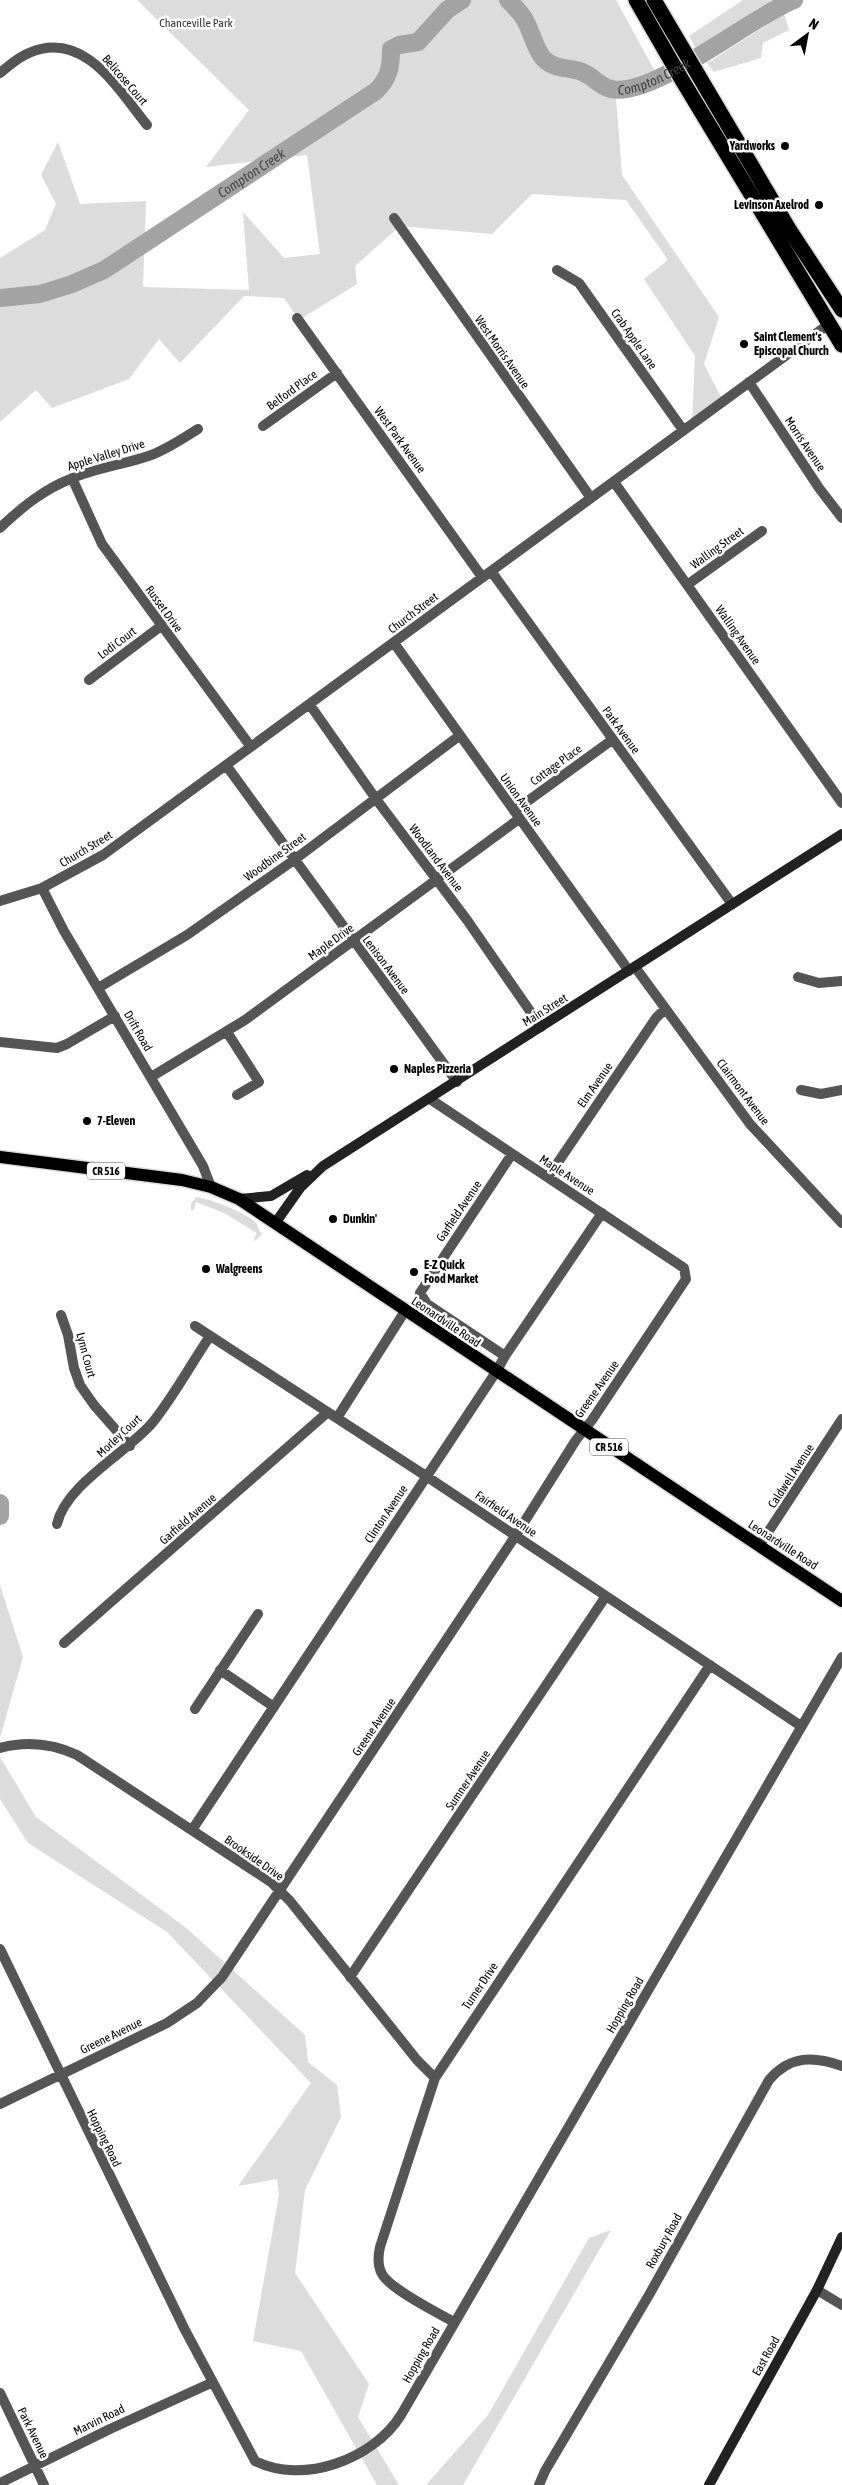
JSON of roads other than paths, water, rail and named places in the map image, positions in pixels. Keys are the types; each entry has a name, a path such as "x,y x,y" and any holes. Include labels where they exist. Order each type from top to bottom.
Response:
{"highway":[{"path":"636,0 671,62 842,345"},
{"path":"654,0 790,229 842,310"}],"main road":[{"name":"Leonardville Road","path":"0,1157 182,1180 211,1187 239,1199 842,1601"}],"street":[{"name":"Belicose Court","path":"0,73 17,60 39,49 62,48 73,51 96,63 147,125"},
{"name":"West Morris Avenue","path":"394,218 591,498"},
{"name":"Crab Apple Lane","path":"557,270 579,283 683,430"},
{"name":"West Park Avenue","path":"297,318 482,578"},
{"name":"Church Street","path":"0,901 42,888 103,855 829,324"},
{"name":"Belford Place","path":"263,426 337,373"},
{"name":"Morris Avenue","path":"749,382 819,488 842,518"},
{"name":"Apple Valley Drive","path":"0,528 22,507 45,491 72,478 155,453 178,442 198,428"},
{"name":"Russet Drive","path":"72,478 102,544 251,747"},
{"name":"Walling Avenue","path":"614,482 842,803"},
{"name":"Walling Street","path":"687,585 762,531"},
{"name":"Park Avenue","path":"491,571 732,904"},
{"name":"Lodi Court","path":"89,680 161,626"},
{"name":"Union Avenue","path":"394,643 516,815 632,969"},
{"name":"Woodland Avenue","path":"310,705 541,1027"},
{"name":"Woodbine Street","path":"98,988 187,935 294,860 459,736"},
{"name":"Cottage Place","path":"516,815 612,740"},
{"name":"Lenison Avenue","path":"226,765 353,942 457,1082"},
{"name":"Maple Drive","path":"151,1077 227,1032 353,942 437,880 516,815"},
{"name":"Main Street","path":"276,1222 300,1188 324,1166 842,834"},
{"name":"Drift Road","path":"42,888 114,1016 203,1166 211,1187"},
{"name":"Clairmont Avenue","path":"632,969 665,1009 754,1130 842,1223"},
{"path":"798,977 819,983 842,981"},
{"name":"Elm Avenue","path":"548,1178 656,1018 665,1009"},
{"path":"0,1042 58,1048 114,1016"},
{"path":"227,1032 259,1082 237,1095"},
{"path":"801,1090 821,1094 842,1090"},
{"name":"Maple Avenue","path":"430,1099 684,1268 687,1276"},
{"name":"Garfield Avenue","path":"505,1356 427,1304 420,1293 512,1154"},
{"path":"239,1199 271,1196 324,1166"},
{"name":"Clinton Avenue","path":"192,1830 505,1356 602,1213"},
{"name":"Greene Avenue","path":"0,2104 167,2023 197,2003 222,1977 687,1276"},
{"name":"Garfield Avenue","path":"64,1643 332,1415 405,1311"},
{"name":"Lynn Court","path":"61,1315 68,1335 74,1368 80,1385 94,1405 130,1446"},
{"name":"Fairfield Avenue","path":"195,1326 516,1535 802,1726"},
{"name":"Morley Court","path":"58,1524 67,1504 75,1493 130,1446 154,1420 210,1336"},
{"name":"Caldwell Avenue","path":"759,1546 842,1419"},
{"name":"Sumner Avenue","path":"350,1977 606,1596"},
{"path":"195,1709 258,1614"},
{"name":"Hopping Road","path":"342,2473 371,2453 391,2430 842,1657"},
{"name":"Turner Drive","path":"454,2322 392,2285 382,2274 378,2260 380,2247 435,2078 710,1665"},
{"path":"220,1670 274,1706"},
{"name":"Brookside Drive","path":"0,1748 34,1744 69,1751 271,1882 417,2060 435,2078"},
{"name":"Hopping Road","path":"0,1950 211,2383 255,2461 274,2478"},
{"name":"Roxbury Road","path":"539,2485 545,2471 649,2295 769,2080 781,2068 798,2060 822,2059 842,2066"},
{"name":"East Road","path":"709,2485 817,2290 842,2237"},
{"path":"817,2290 842,2304"},
{"name":"Marvin Road","path":"0,2483 211,2383"},
{"name":"Park Avenue","path":"0,2393 44,2485"}],"waterway":[{"name":"Compton Creek","path":"0,298 40,294 72,284 104,270 376,91 384,82 388,72 391,49 399,45 418,42 447,10 462,0"},
{"name":"Compton Creek","path":"508,0 524,19 537,48 547,62 552,65 582,72 611,89 629,89 651,82 794,0"},
{"path":"0,1503 0,1516"}],"place":[{"name":"Yardworks","path":"785,146"},
{"name":"Levinson Axelrod","path":"819,205"},
{"name":"Saint Clement's Episcopal Church","path":"744,344"},
{"name":"Naples Pizzeria","path":"394,1069"},
{"name":"7-Eleven","path":"87,1121"},
{"name":"Dunkin'","path":"333,1219"},
{"name":"Walgreens","path":"206,1269"},
{"name":"E-Z Quick Food Market","path":"414,1272"}],"park label":[{"name":"Chanceville Park","path":"196,23"}]}
